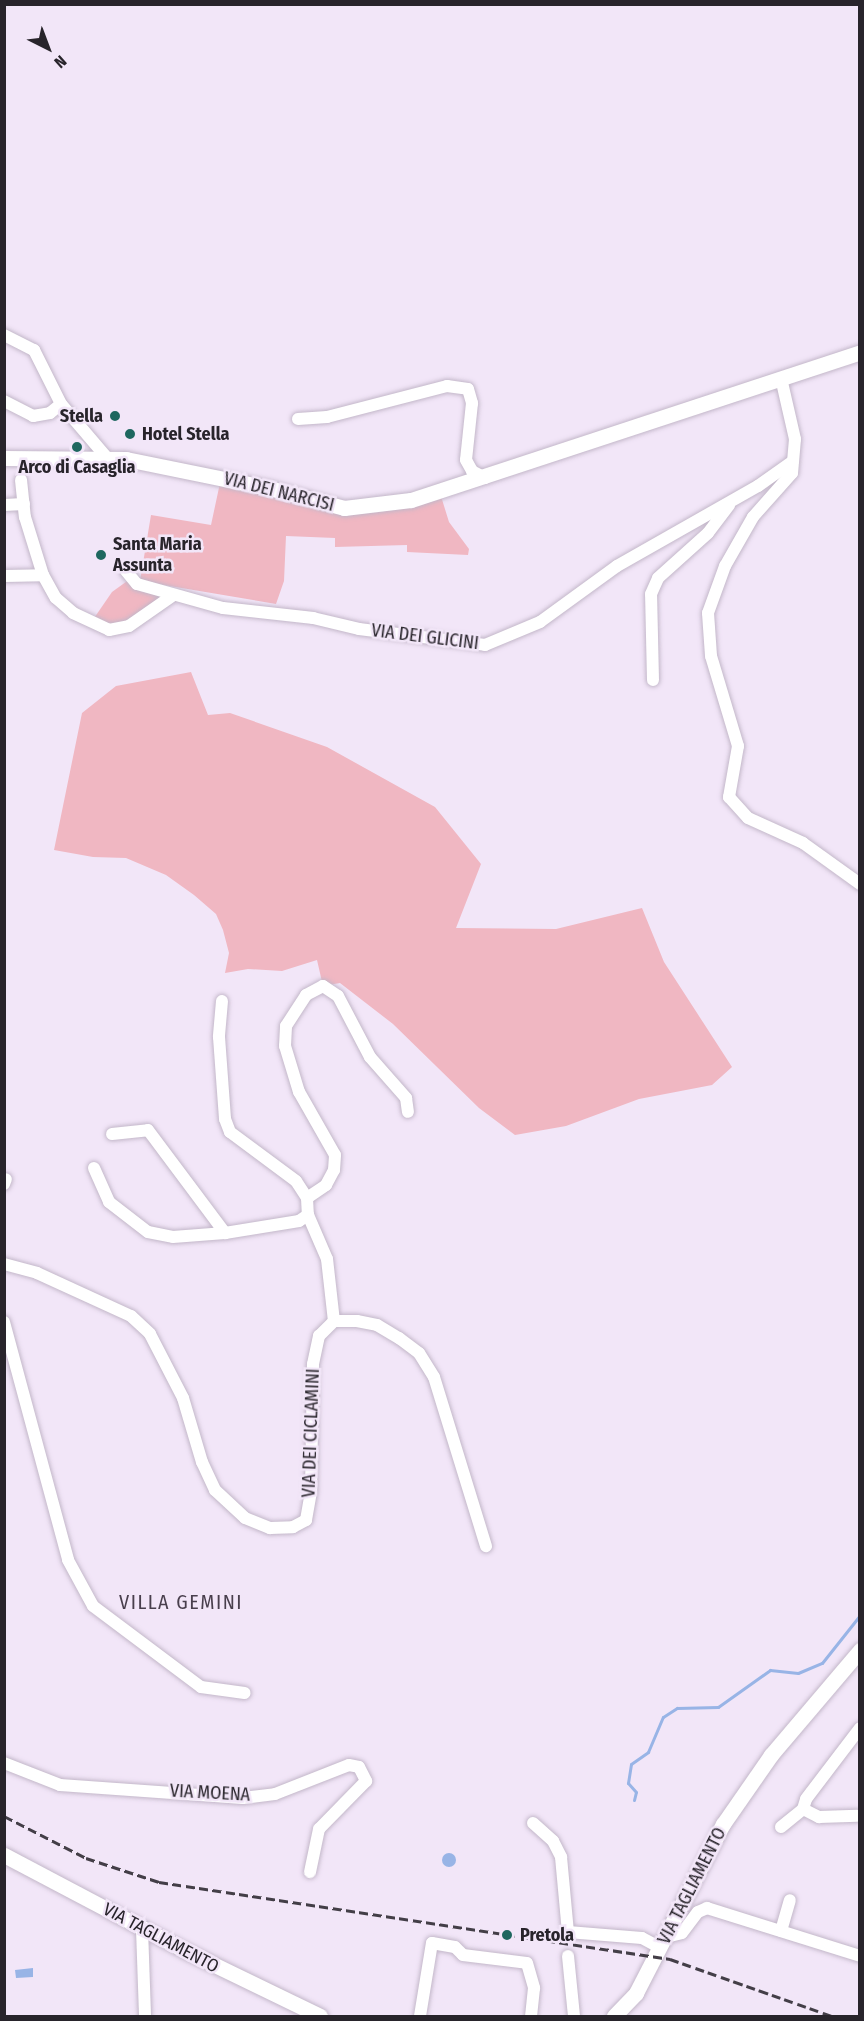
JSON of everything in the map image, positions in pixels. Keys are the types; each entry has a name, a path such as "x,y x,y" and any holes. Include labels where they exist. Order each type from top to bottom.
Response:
{"street":[{"path":"4,336 34,350 61,404 108,459"},
{"name":"VIA DEI NARCISI","path":"4,458 108,459 210,475 344,508 411,500 485,478 860,352"},
{"path":"782,378 795,439 792,473 753,518 725,566 708,613 711,656 738,746 729,797 748,818 802,843 860,884"},
{"path":"298,419 327,417 447,386 468,389 472,404 466,460 472,471 485,478"},
{"path":"4,401 33,416 50,413 61,404"},
{"name":"VIA DEI GLICINI","path":"126,571 137,584 172,596 245,613 313,618 359,629 485,645 540,622 617,566 732,502 792,462"},
{"path":"21,480 24,504 44,575 56,598 74,613 109,630 129,626 172,596"},
{"name":"VIA DEI GLICINI","path":"653,680 651,594 658,578 708,533 732,502"},
{"path":"4,505 24,504"},
{"path":"4,576 44,575"},
{"path":"307,1198 326,1185 334,1170 335,1155 299,1092 285,1046 286,1026 306,995 323,986 338,996 370,1057 406,1098 408,1112"},
{"path":"222,1001 220,1057 225,1119 230,1132 296,1181 307,1198 308,1215 327,1259 334,1321 377,1325 419,1353 434,1377 450,1422 465,1488 486,1546"},
{"path":"112,1134 148,1131 225,1233"},
{"path":"94,1168 109,1202 148,1232 173,1237 225,1233 299,1221 308,1215"},
{"name":"VIA DEI CICLAMINI","path":"4,1264 38,1273 131,1316 150,1334 183,1398 202,1462 215,1490 246,1518 270,1528 293,1527 306,1520 312,1491 312,1364 319,1336 334,1321"},
{"path":"4,1323 68,1560 93,1606 201,1687 245,1692"},
{"name":"VIA TAGLIAMENTO","path":"614,2016 636,1994 723,1824 771,1755 860,1650"},
{"path":"781,1827 803,1809 806,1799 860,1728"},
{"name":"VIA MOENA","path":"4,1763 60,1785 243,1798 275,1794 349,1765 359,1767 366,1781 320,1829 310,1872"},
{"path":"803,1809 819,1817 857,1816"},
{"path":"533,1823 553,1841 561,1857 568,1932 664,1942 682,1933 698,1912 707,1908 860,1956"},
{"name":"VIA TAGLIAMENTO","path":"4,1855 142,1929 320,2016"},
{"path":"781,1931 790,1900"},
{"path":"142,1929 145,2016"},
{"path":"420,2016 432,1943 455,1947 463,1955 527,1963 534,1988 531,2016"},
{"path":"568,1956 574,2016"}],"shaded area":[{"path":"220,483 344,508 440,493 449,522 469,549 468,555 407,552 407,545 335,547 335,538 286,536 284,581 276,604 140,581 151,515 211,525"},
{"path":"130,579 172,596 129,625 90,624 112,592"},
{"path":"191,672 208,715 230,713 327,747 435,807 481,864 456,928 556,929 642,908 664,962 732,1067 712,1085 639,1099 566,1126 515,1135 479,1108 393,1024 340,983 323,986 317,960 282,971 248,969 225,973 229,953 223,930 216,914 194,895 166,875 126,858 93,857 54,850 82,713 116,686"}],"water":[{"path":"446,1853 452,1853 456,1860 452,1867 446,1867 442,1863 442,1857"},
{"path":"33,1968 33,1977 16,1978 15,1970"}],"waterway":[{"path":"634,1800 636,1792 628,1783 631,1764 648,1752 663,1717 677,1708 718,1707 770,1670 798,1673 822,1663 860,1615"}],"railway":[{"path":"4,1816 86,1858 159,1882 670,1959 832,2016"}],"place":[{"name":"Stella","path":"115,416"},
{"name":"Hotel Stella","path":"130,434"},
{"name":"Arco di Casaglia","path":"77,447"},
{"name":"Santa Maria Assunta","path":"101,555"},
{"name":"Pretola","path":"507,1935"}],"district":[{"name":"VILLA GEMINI","path":"181,1602"}]}
